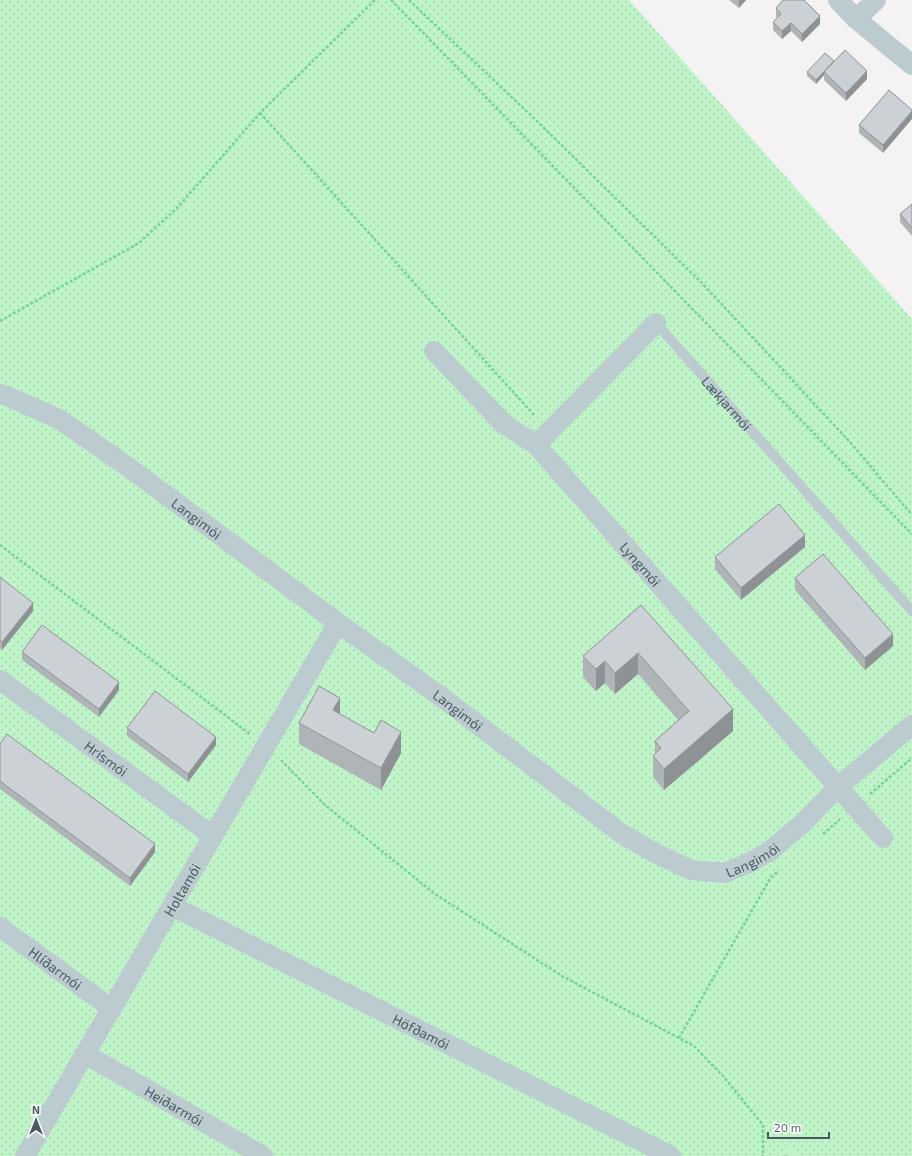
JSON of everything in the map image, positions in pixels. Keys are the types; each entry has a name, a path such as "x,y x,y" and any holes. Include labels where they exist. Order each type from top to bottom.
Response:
{"street":[{"path":"838,0 856,19 912,66"},
{"path":"856,19 876,0"},
{"name":"Lækjarmói","path":"543,438 656,323"},
{"name":"Lyngmói","path":"434,351 504,424 543,438 838,787 883,838"},
{"name":"Langimói","path":"0,394 59,419 131,469 338,623 440,696 622,834 655,853 691,870 725,873 751,862 770,851 803,823 838,787 912,726"},
{"name":"Holtamói","path":"25,1156 338,623"},
{"name":"Hrísmói","path":"0,680 213,836"},
{"name":"Höfðamói","path":"172,906 671,1156"},
{"name":"Hlíðarmói","path":"0,927 112,1009"},
{"name":"Heiðarmói","path":"85,1054 263,1156"}],"lane":[{"name":"Lækjarmói","path":"656,323 912,611"}],"path":[{"path":"0,321 139,243 178,207 260,113 375,0"},
{"path":"391,0 912,534"},
{"path":"409,0 541,125 701,282 848,441 912,515"},
{"path":"260,113 543,438"},
{"path":"0,545 266,746 325,805 435,894 562,976 694,1046 718,1071 763,1125 763,1156"},
{"path":"819,837 912,758"},
{"path":"679,1038 771,877 783,867"}],"green space":[{"path":"0,0 629,0 912,319 912,1156 0,1156"},
{"path":"791,1147 796,1156 775,1156"}],"building":[{"path":"783,0 804,0 820,16 802,34 791,23 782,31 773,22 781,14 776,8"},
{"path":"845,50 867,71 846,93 824,72"},
{"path":"825,53 834,61 816,80 807,72"},
{"path":"889,90 912,111 883,145 859,125"},
{"path":"912,204 912,228 900,214"},
{"path":"779,504 805,535 741,588 715,557"},
{"path":"823,554 893,634 865,658 795,578"},
{"path":"0,577 33,603 2,642 0,640"},
{"path":"641,605 733,709 664,769 653,756 661,748 655,741 689,711 638,653 615,673 605,661 596,669 583,656"},
{"path":"42,625 119,682 99,709 22,652"},
{"path":"319,686 340,698 333,710 374,733 381,720 401,732 381,768 299,723"},
{"path":"155,691 216,737 188,774 127,728"},
{"path":"7,734 155,844 130,878 0,781 0,744"}]}
